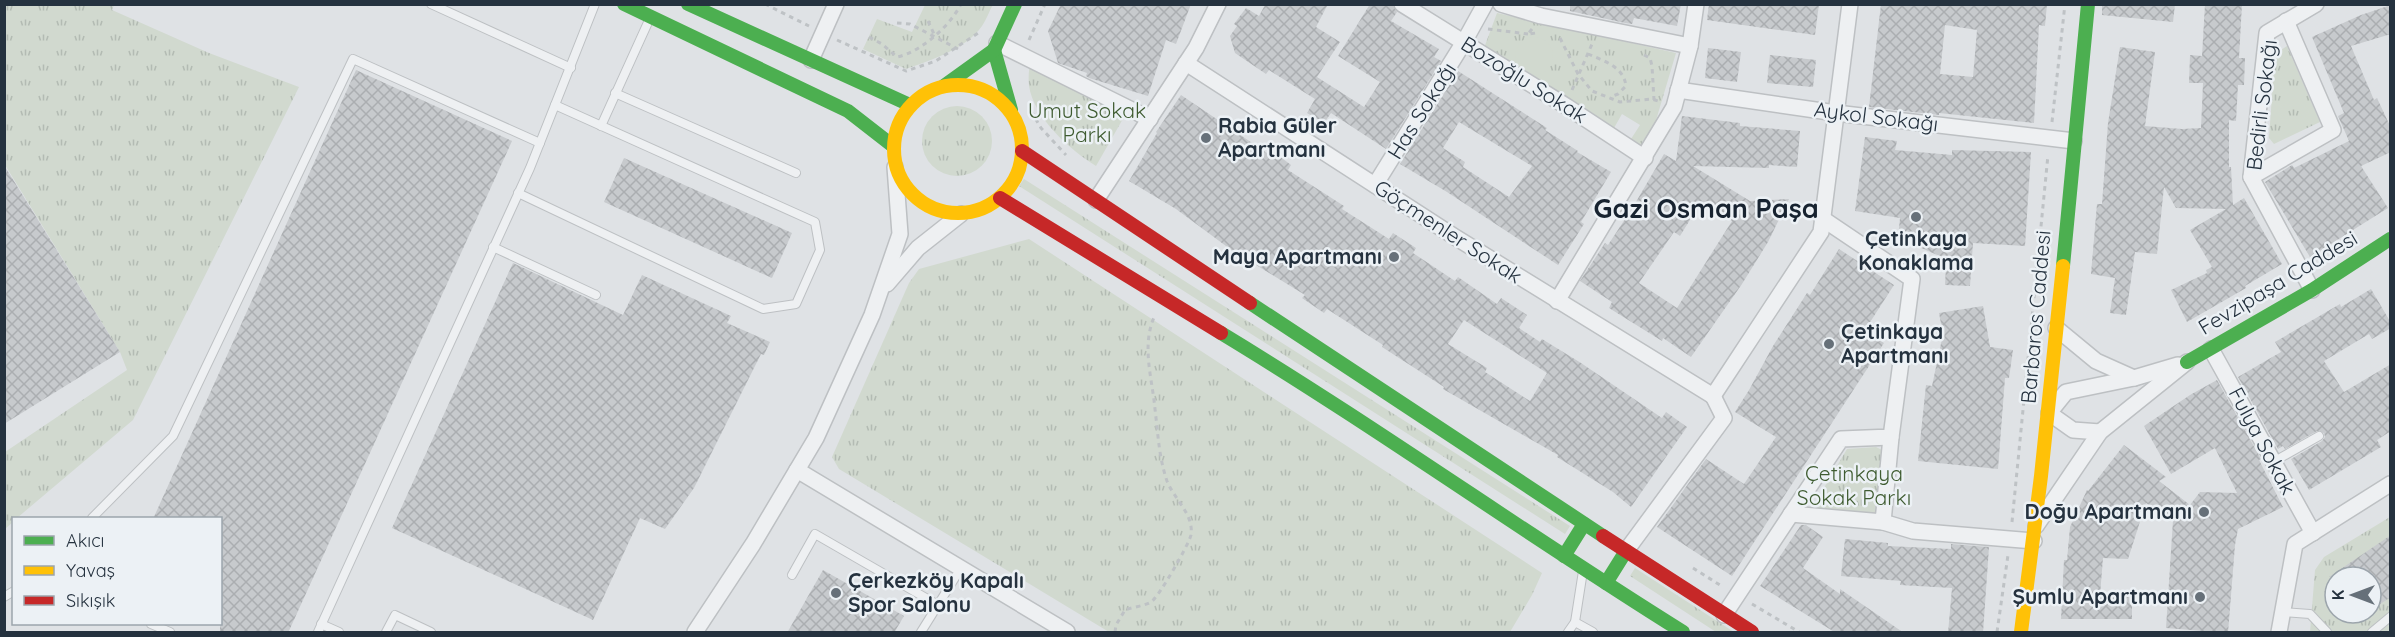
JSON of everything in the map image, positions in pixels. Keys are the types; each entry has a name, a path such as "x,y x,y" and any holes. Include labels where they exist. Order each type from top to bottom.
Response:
{"main road":[{"path":"624,4 848,111 893,146"},
{"path":"688,4 910,105"},
{"path":"944,86 996,46 1015,4"},
{"name":"Barbaros Caddesi","path":"2021,633 2049,413 2088,4"},
{"path":"996,46 1012,114 1020,132 1022,151 1019,171 1011,186 1000,198 982,210 961,214 939,212 920,202 904,187 895,167 893,146 898,124 910,105 925,93 944,86 963,84 982,89 999,99 1012,114"},
{"path":"1022,151 1752,633"},
{"path":"1000,198 1286,372 1583,570 1683,633"},
{"name":"Fevzipaşa Caddesi","path":"2187,362 2312,290 2391,239"},
{"path":"1564,556 1584,524"},
{"path":"1606,583 1626,551"}],"street":[{"path":"811,60 836,4"},
{"path":"1096,200 1186,63 1218,4"},
{"name":"Bozoğlu Sokak","path":"1402,4 1645,158"},
{"name":"Has Sokağı","path":"1375,185 1485,4"},
{"path":"1501,4 1541,16 1690,46"},
{"path":"1557,301 1674,107 1690,46 1696,4"},
{"path":"1626,551 1724,418 1713,396 1821,232 1850,4"},
{"name":"Bedirli Sokağı","path":"2312,290 2251,177 2267,33 2316,4"},
{"path":"2251,177 2333,130 2286,21"},
{"path":"996,46 1023,54 1150,119"},
{"name":"Göçmenler Sokak","path":"1186,63 1557,301 1713,396"},
{"name":"Aykol Sokağı","path":"1678,90 1836,113 2074,141"},
{"path":"695,633 753,544 816,438 881,291 900,234 895,167"},
{"path":"881,291 918,248 961,214"},
{"path":"1823,219 1912,279 1891,437 1883,522"},
{"path":"2056,328 2096,361 2134,378"},
{"name":"Fulya Sokak","path":"2211,349 2313,533"},
{"path":"2100,432 2073,430 2049,413 2066,392 2134,378 2187,362"},
{"path":"2036,526 2100,432 2187,362"},
{"path":"1724,615 1841,439 1891,437"},
{"path":"797,470 1067,633"},
{"path":"2279,633 2295,544 2391,484"},
{"path":"1791,514 1883,522 1913,531 2034,541"}],"lane":[{"path":"431,4 571,68"},
{"path":"318,633 518,193 571,68 595,4"},
{"path":"601,126 651,16"},
{"path":"95,517 173,436 353,59 540,143"},
{"path":"615,93 796,173"},
{"path":"518,193 763,309 796,304 820,250 815,222 555,105"},
{"path":"493,248 596,295"},
{"path":"2273,462 2319,436"},
{"path":"792,575 815,534 938,605"},
{"path":"921,633 961,568"},
{"path":"1568,633 1575,622 1583,570"},
{"path":"2283,612 2310,614 2328,633"},
{"path":"386,633 395,615 431,633"},
{"path":"2372,633 2391,617"},
{"path":"1575,622 1593,633"},
{"path":"321,624 339,633"},
{"path":"153,625 170,633"}],"path":[{"path":"765,4 906,71 936,61 958,49 983,28"},
{"path":"869,37 882,44 897,57 905,55 935,36 952,21 961,4"},
{"path":"1023,54 1045,4"},
{"path":"1997,633 2010,539 2065,4"},
{"path":"1528,34 1541,16"},
{"path":"928,21 935,36"},
{"path":"897,23 910,24 958,49"},
{"path":"1473,27 1528,34 1545,32"},
{"path":"1566,106 1600,27"},
{"path":"1553,35 1562,39 1578,74 1592,91 1620,102 1654,100 1674,107"},
{"path":"1640,52 1650,58 1654,100"},
{"path":"1588,54 1614,66 1625,77 1626,86 1618,94 1609,98"},
{"path":"1025,102 1041,128 1067,156"},
{"path":"1115,633 1116,625 1125,610 1152,601 1164,585 1191,535 1189,518 1168,483 1156,439 1148,355 1149,329 1156,313"},
{"path":"1687,565 1799,633"}],"green space":[{"path":"5,4 114,5 112,10 209,53 299,87 133,420 18,517 12,517 12,523 5,529 5,452 127,370 120,352 5,165"},
{"path":"925,5 993,5 982,26 967,41 947,53 906,69 863,49 877,19 912,32"},
{"path":"1497,13 1676,53 1654,127 1643,147 1631,139 1640,125 1622,114 1614,128 1484,48"},
{"path":"1534,37 1547,43 1553,56 1547,69 1534,75 1521,69 1515,56 1521,43"},
{"path":"2287,46 2320,122 2274,144 2269,138 2275,54"},
{"name":"Umut Sokak Parkı","path":"1030,62 1128,110 1096,166 1065,142 1038,110 1029,86"},
{"path":"957,106 970,109 982,116 989,128 992,141 989,154 982,166 970,173 957,176 944,173 932,166 925,154 922,141 925,128 932,116 944,109"},
{"path":"1024,179 1570,526 1565,534 1019,186"},
{"path":"1029,239 1542,573 1510,632 1109,632 839,469 832,457 909,283 919,269"},
{"name":"Çetinkaya Sokak Parkı","path":"1876,447 1882,450 1875,513 1812,508 1847,449"},
{"path":"2390,517 2390,632 2310,632 2315,570 2324,557"},
{"path":"1635,568 1734,632 1716,632 1630,576"}],"building":[{"path":"1061,4 1191,4 1176,44 1166,40 1148,96 1089,78 1086,76 1087,73 1058,63 1048,31"},
{"path":"1328,4 1316,27 1340,42 1317,77 1364,107 1380,82 1338,56 1370,4 1392,4 1397,12 1391,21 1439,49 1434,57 1441,61 1386,149 1331,113 1324,123 1307,113 1315,99 1269,70 1266,74 1235,53 1230,36 1237,26 1234,24 1246,8 1259,16 1265,5"},
{"path":"1570,4 1681,4 1677,26 1634,18 1632,24 1625,23 1570,11"},
{"path":"1709,4 1819,4 1815,35 1707,20"},
{"path":"1881,4 2047,4 2045,26 2039,25 2034,123 1869,107","holes":["1945,25 1977,30 1973,77 1940,74"]},
{"path":"2102,4 2175,4 2173,22 2102,15"},
{"path":"2205,4 2242,4 2239,58 2245,58 2244,85 2238,85 2236,121 2229,120 2229,167 2231,167 2233,205 2244,198 2282,264 2187,322 2171,290 2207,273 2206,270 2212,267 2190,230 2226,209 2176,208 2164,187 2157,254 2135,252 2126,315 2110,313 2115,278 2091,274 2097,204 2102,204 2108,123 2120,47 2155,52 2145,126 2201,128 2203,83 2189,83 2190,55 2202,56"},
{"path":"2391,5 2391,34 2351,46 2374,100 2377,98 2391,128 2391,152 2361,166 2388,208 2310,257 2265,182 2292,165 2294,168 2349,141 2338,116 2344,113 2312,37 2361,15"},
{"path":"1708,48 1741,52 1737,82 1705,78"},
{"path":"1770,55 1816,60 1813,87 1767,83"},
{"path":"356,70 512,141 288,633 220,633 220,625 222,625 222,517 154,517"},
{"path":"1458,71 1547,128 1545,130 1577,152 1611,172 1581,222 1584,224 1558,265 1400,164","holes":["1459,122 1532,166 1509,197 1463,167 1465,162 1443,148"]},
{"path":"1181,95 1267,153 1270,149 1291,165 1288,170 1344,206 1342,209 1389,239 1393,233 1416,248 1413,253 1455,281 1458,277 1497,304 1501,298 1527,315 1519,328 1540,342 1542,339 1581,363 1662,418 1666,412 1687,427 1631,507 1613,492 1557,457 1558,455 1443,389 1444,387 1327,309 1324,313 1302,298 1305,295 1230,249 1176,209 1129,181 1156,132","holes":["1464,320 1547,373 1530,401 1485,372 1487,368 1448,344"]},
{"path":"1682,116 1740,123 1740,126 1800,131 1797,167 1693,166 1750,201 1789,199 1768,242 1742,284 1691,357 1663,338 1662,341 1609,308 1612,302 1580,281 1605,243 1608,245 1664,154 1676,161","holes":["1701,202 1732,221 1677,308 1639,283 1674,232 1680,236"]},
{"path":"1865,137 1897,141 1895,150 1952,155 1952,150 2031,152 2025,246 1973,243 1970,286 1945,285 1946,266 1942,266 1942,257 1898,238 1900,218 1855,211"},
{"path":"624,158 792,233 772,278 604,202"},
{"path":"4,165 120,352 4,424"},
{"path":"1839,249 1894,285 1865,330 1884,343 1732,576 1657,527 1706,459 1744,484 1776,437 1735,412 1773,346 1807,293 1810,295"},
{"path":"513,263 623,315 642,275 731,316 727,323 770,342 764,355 761,354 694,488 665,529 640,518 593,620 392,528"},
{"path":"2371,289 2391,323 2391,328 2372,339 2369,334 2324,361 2344,392 2391,364 2391,431 2377,440 2381,447 2309,490 2291,459 2322,441 2325,437 2324,433 2317,431 2285,449 2283,446 2278,449 2238,377 2281,352 2275,342 2340,304 2341,307"},
{"path":"1983,306 1990,347 2013,350 2009,378 2005,378 1998,469 1918,461 1926,385 1932,386 1943,334 1939,313"},
{"path":"2217,380 2261,459 2259,460 2283,507 2238,529 2228,633 2166,628 2173,520 2146,503 2128,559 2103,558 2100,595 2132,595 2132,619 2061,619 2064,560 2067,560 2070,527 2087,490 2124,445 2166,477 2159,481 2190,505 2200,492 2237,493 2215,448 2171,474 2144,426"},
{"path":"1801,525 1806,525 1823,537 1803,568 1840,594 1840,589 1904,633 1836,633 1760,586"},
{"path":"2391,535 2391,597 2383,602 2383,565 2347,565"},
{"path":"1845,539 1888,543 1888,546 1951,549 1951,544 1989,547 1983,633 1948,633 1952,588 1900,585 1901,581 1841,576"},
{"name":"Çerkezköy Kapalı Spor Salonu","path":"823,570 904,616 894,633 787,633"}],"traffic: fast":[{"path":"624,4 848,111 893,146"},
{"path":"688,4 910,105"},
{"path":"994,50 1015,4"},
{"path":"2063,266 2088,4"},
{"path":"994,50 1011,110"},
{"path":"944,86 994,50"},
{"path":"2187,362 2312,290 2390,239"},
{"path":"1250,303 1603,536"},
{"path":"1221,333 1280,369 1683,632"},
{"path":"1564,556 1584,524"},
{"path":"1606,583 1626,551"}],"traffic: slow":[{"path":"958,85 983,90 1004,103 1017,124 1022,149 1017,174 1004,195 983,208 958,213 933,208 912,195 899,174 894,149 899,124 912,103 933,90 958,85"},
{"path":"2021,632 2041,476 2063,266"}],"traffic: jam":[{"path":"1022,151 1250,303"},
{"path":"1000,198 1221,333"},
{"path":"1603,536 1752,632"}],"place":[{"name":"Rabia Güler Apartmanı","path":"1206,138"},
{"name":"Çetinkaya Konaklama","path":"1916,217"},
{"name":"Maya Apartmanı","path":"1394,257"},
{"name":"Çetinkaya Apartmanı","path":"1829,344"},
{"name":"Doğu Apartmanı","path":"2204,512"},
{"name":"Çerkezköy Kapalı Spor Salonu","path":"836,593"},
{"name":"Şumlu Apartmanı","path":"2200,597"}],"district":[{"name":"Gazi Osman Paşa","path":"1706,209"}]}
